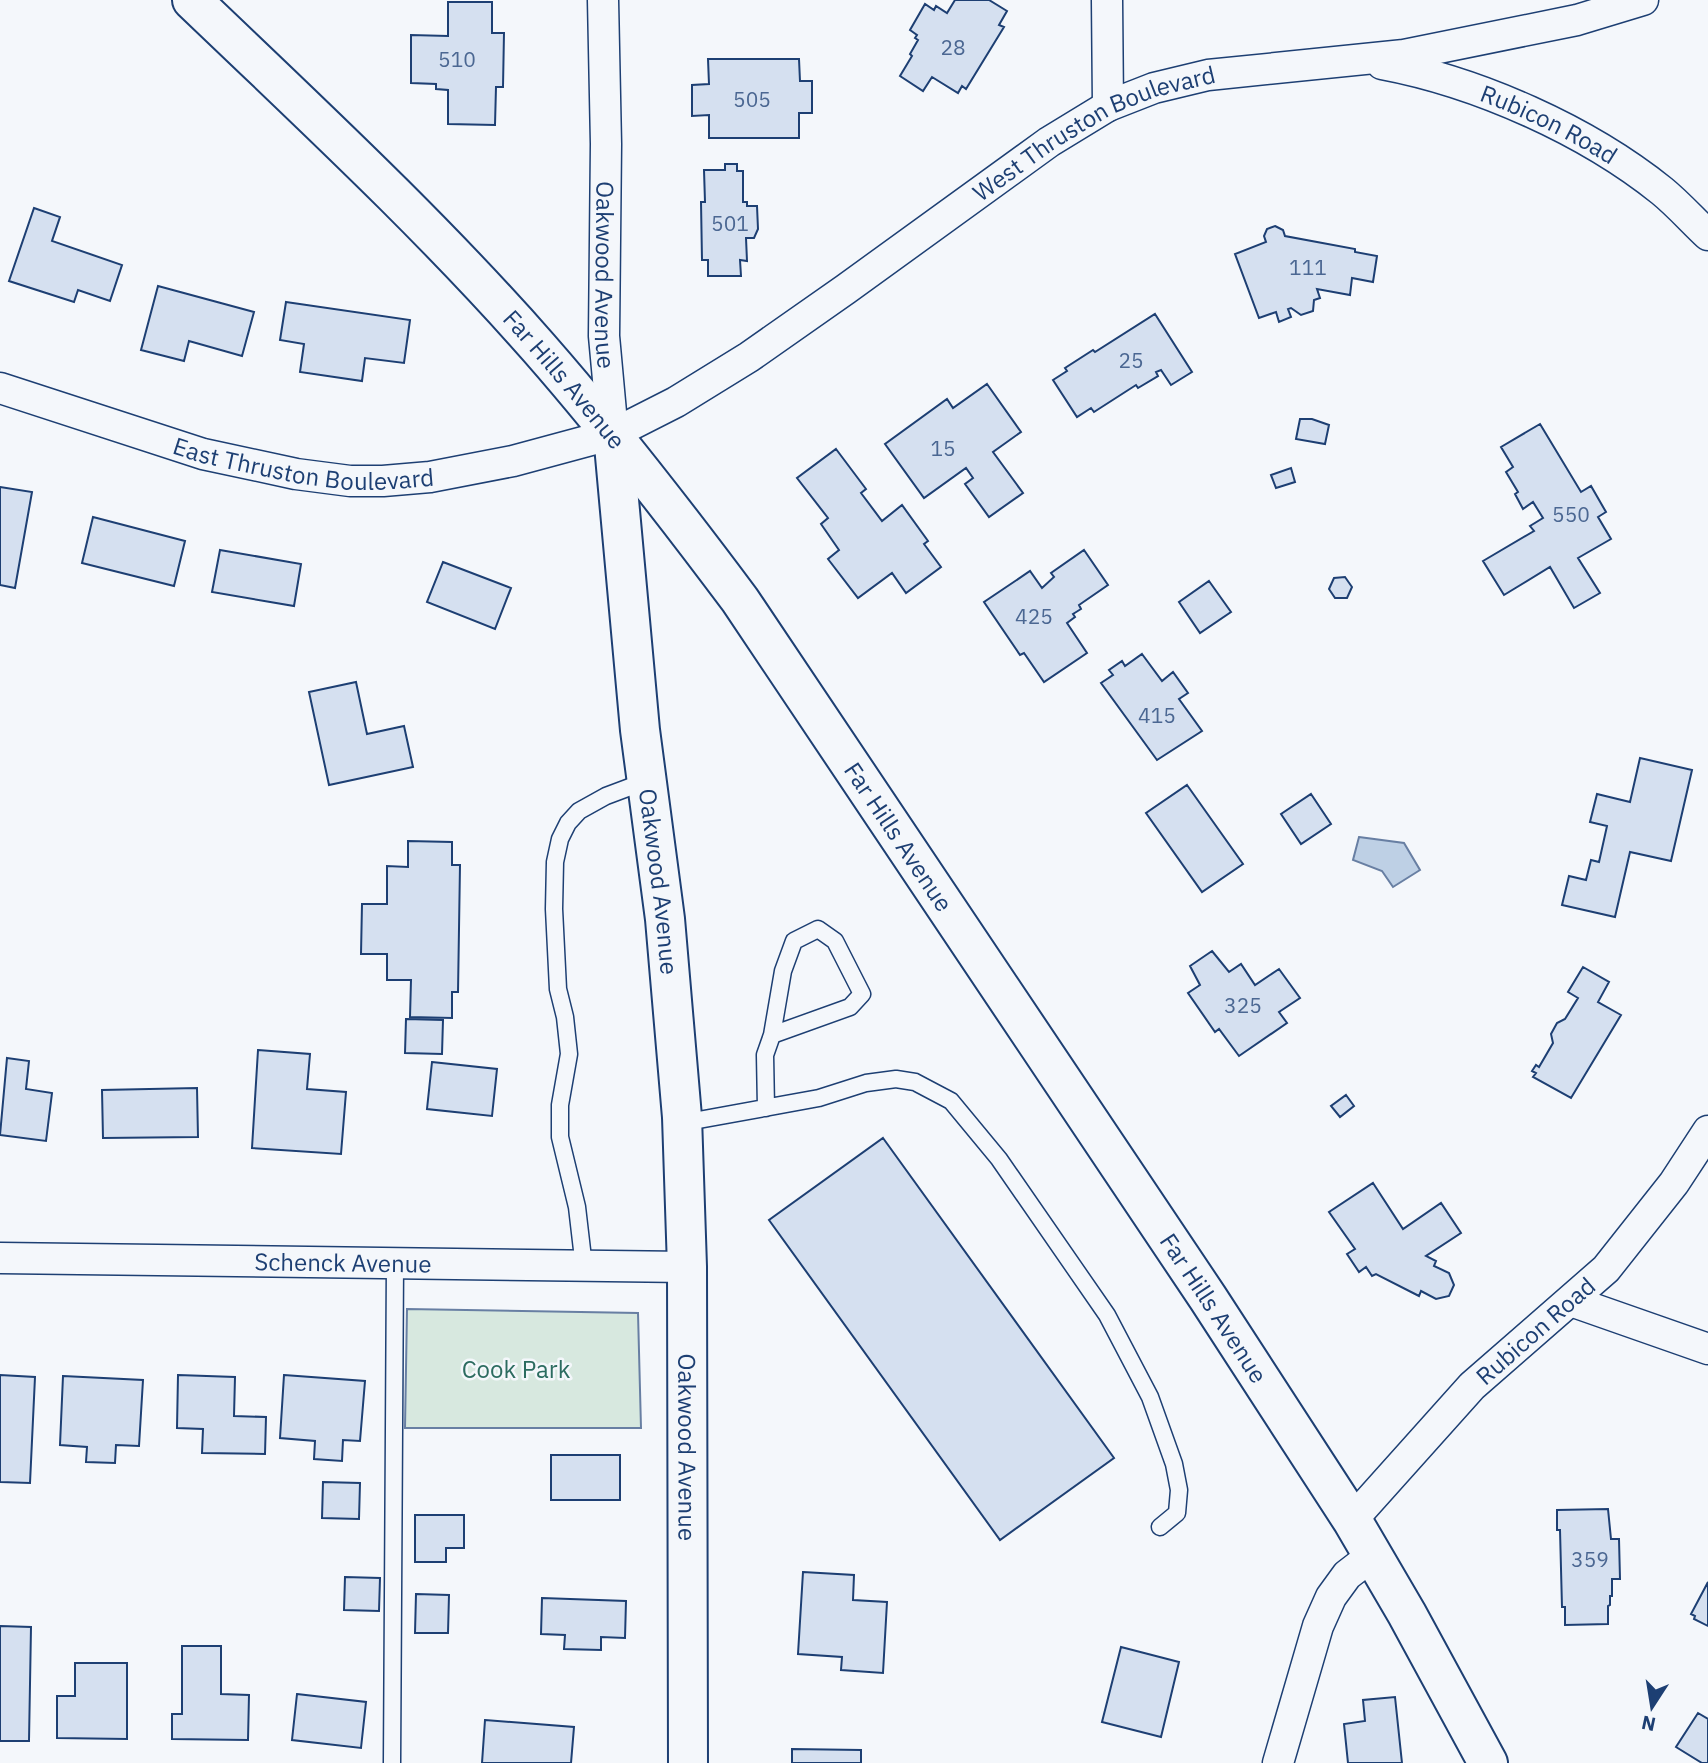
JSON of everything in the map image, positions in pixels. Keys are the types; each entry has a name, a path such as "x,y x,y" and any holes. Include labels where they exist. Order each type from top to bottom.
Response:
{"main road":[{"name":"Far Hills Avenue","path":"192,0 432,235 538,346 660,493 746,610 1208,1298 1352,1520 1488,1763"},
{"name":"Oakwood Avenue","path":"613,434 646,781 664,919 682,1123 687,1267 688,1763"}],"street":[{"name":"Oakwood Avenue","path":"603,0 606,144 604,336 613,434"},
{"path":"1107,0 1108,106"},
{"name":"West Thruston Boulevard","path":"613,434 676,402 749,357 1049,142 1108,106 1154,88 1208,75 1404,55 1577,20 1643,0"},
{"name":"Rubicon Road","path":"1364,61 1406,68 1460,83 1531,112 1598,148 1651,184 1708,236"},
{"name":"East Thruston Boulevard","path":"0,388 229,461 351,481 418,479 451,474 513,461 613,434"},
{"name":"Rubicon Road","path":"1352,1520 1472,1386 1571,1301 1614,1258 1674,1183 1708,1131"},
{"name":"Schenck Avenue","path":"0,1258 687,1267"},
{"path":"1571,1301 1708,1349"},
{"path":"1278,1763 1318,1626 1331,1597 1348,1576 1373,1555"}],"lane":[{"path":"584,1267 577,1207 560,1137 560,1105 569,1054 565,1017 558,989 554,909 555,862 560,839 568,823 579,811 606,796 646,781"},
{"path":"766,1108 765,1055 772,1035 783,971 793,941 818,929 835,941 862,994 850,1007 772,1035"},
{"path":"682,1123 819,1098 866,1083 896,1079 915,1082 951,1101 999,1159 1107,1315 1150,1397 1174,1464 1179,1490 1177,1513 1160,1527"},
{"path":"392,1763 394,1262"}],"green space":[{"name":"Cook Park","path":"407,1309 638,1313 641,1428 405,1428"}],"water":[{"path":"1359,837 1404,843 1420,870 1393,887 1382,871 1353,860"}],"building":[{"path":"955,0 989,0 1007,11 999,25 1004,27 966,89 962,86 958,93 932,77 923,91 900,76 918,40 915,38 917,35 910,30 925,4 934,10 936,6 947,13"},
{"path":"448,2 492,2 492,33 504,33 503,87 496,87 495,125 448,124 448,90 436,89 436,84 411,83 411,35 448,36"},
{"path":"708,59 799,59 800,81 812,81 812,113 799,113 799,138 709,138 709,115 692,116 692,85 709,84"},
{"path":"725,164 737,164 737,171 743,171 743,202 747,202 747,206 757,206 758,229 754,238 746,238 747,261 740,260 741,276 708,276 708,260 702,260 701,202 705,202 704,170 725,170"},
{"path":"34,208 60,217 52,241 122,265 110,301 78,290 74,302 9,281"},
{"path":"1275,226 1283,230 1285,236 1355,249 1355,252 1377,256 1373,282 1352,278 1350,295 1317,289 1320,298 1314,300 1313,311 1301,315 1291,308 1288,309 1291,317 1279,322 1276,312 1259,318 1235,254 1266,242 1264,236 1267,229"},
{"path":"158,286 254,312 242,356 189,341 184,361 141,350"},
{"path":"286,302 410,320 404,363 365,358 362,381 300,372 304,344 280,340"},
{"path":"1155,314 1192,372 1171,385 1161,370 1156,372 1158,376 1138,388 1136,385 1094,412 1091,408 1077,417 1053,380 1067,371 1065,368"},
{"path":"987,384 1021,432 993,452 1023,493 989,517 965,484 973,478 966,468 924,498 885,444 947,399 953,408"},
{"path":"1300,419 1312,419 1329,425 1325,444 1296,439"},
{"path":"1540,424 1581,492 1591,486 1606,512 1598,517 1611,539 1578,558 1600,593 1574,608 1550,567 1504,595 1483,561 1534,531 1530,526 1543,518 1533,502 1523,509 1515,494 1518,492 1506,472 1513,467 1501,447"},
{"path":"836,449 866,489 861,493 882,521 902,505 928,541 924,544 941,567 906,593 892,573 858,598 828,559 839,550 821,524 828,518 797,478"},
{"path":"1291,468 1295,482 1276,488 1271,475"},
{"path":"0,487 32,492 15,588 0,585"},
{"path":"93,517 185,541 174,586 82,563"},
{"path":"220,550 301,564 294,606 212,592"},
{"path":"1084,550 1108,585 1079,605 1081,609 1073,614 1075,617 1067,623 1087,653 1044,682 1024,653 1020,655 984,602 1030,571 1042,588 1054,577 1051,573"},
{"path":"443,562 511,588 495,629 427,602"},
{"path":"1345,577 1352,587 1347,598 1335,598 1329,589 1334,578"},
{"path":"1209,581 1231,612 1200,633 1179,602"},
{"path":"1142,654 1162,681 1173,672 1188,693 1179,699 1202,731 1157,760 1101,683 1113,675 1109,670 1122,661 1125,666"},
{"path":"356,682 367,734 404,726 413,767 329,785 309,692"},
{"path":"1640,758 1692,770 1671,861 1630,852 1615,917 1562,905 1569,876 1586,880 1591,860 1599,862 1607,826 1590,822 1597,794 1630,802"},
{"path":"1187,785 1243,864 1202,892 1146,813"},
{"path":"1311,794 1331,824 1301,844 1281,814"},
{"path":"408,841 452,842 452,865 460,865 458,992 452,992 452,1018 410,1017 411,980 387,980 387,954 361,954 362,904 387,904 387,866 408,867"},
{"path":"1212,951 1229,972 1241,964 1255,985 1279,969 1300,998 1279,1012 1287,1023 1239,1056 1219,1029 1215,1032 1188,993 1200,985 1190,966"},
{"path":"1583,967 1609,982 1598,1002 1621,1015 1571,1098 1533,1077 1536,1073 1532,1071 1536,1065 1539,1067 1553,1043 1551,1034 1557,1023 1565,1019 1578,998 1568,992"},
{"path":"406,1019 443,1020 442,1054 405,1053"},
{"path":"258,1050 310,1054 307,1089 346,1092 341,1154 252,1148"},
{"path":"7,1058 29,1061 26,1089 52,1093 46,1141 0,1135"},
{"path":"432,1062 497,1069 492,1116 427,1109"},
{"path":"197,1088 198,1137 103,1138 102,1090"},
{"path":"1346,1095 1354,1106 1340,1117 1331,1106"},
{"path":"883,1138 1114,1458 1000,1540 769,1220"},
{"path":"1373,1183 1403,1229 1441,1203 1461,1233 1426,1256 1436,1261 1434,1266 1449,1273 1454,1285 1449,1296 1436,1299 1421,1291 1419,1296 1376,1274 1372,1276 1366,1267 1359,1272 1347,1254 1355,1249 1329,1212"},
{"path":"0,1375 35,1377 30,1483 0,1482"},
{"path":"178,1375 235,1377 234,1416 266,1417 265,1454 202,1453 203,1429 177,1428"},
{"path":"284,1375 365,1381 360,1441 343,1440 342,1461 314,1459 315,1441 280,1438"},
{"path":"63,1376 143,1380 139,1446 116,1445 115,1463 86,1462 87,1447 60,1445"},
{"path":"551,1455 620,1455 620,1500 551,1500"},
{"path":"323,1482 360,1483 359,1519 322,1518"},
{"path":"1608,1509 1611,1539 1619,1539 1620,1579 1612,1579 1608,1624 1565,1625 1557,1510"},
{"path":"415,1515 464,1515 464,1548 446,1548 446,1562 415,1562"},
{"path":"803,1572 854,1575 853,1600 887,1602 883,1673 841,1670 842,1657 798,1654"},
{"path":"345,1577 380,1578 379,1611 344,1610"},
{"path":"1708,1582 1708,1626 1694,1619 1695,1616 1691,1614"},
{"path":"416,1594 449,1595 448,1633 415,1633"},
{"path":"542,1598 626,1601 625,1638 601,1637 601,1650 564,1649 565,1635 541,1634"},
{"path":"0,1626 31,1627 29,1741 0,1741"},
{"path":"182,1646 221,1646 221,1694 249,1695 248,1740 172,1739 172,1714 182,1714"},
{"path":"1121,1647 1179,1662 1161,1737 1102,1722"},
{"path":"75,1663 127,1663 127,1739 57,1738 57,1696 75,1696"},
{"path":"297,1694 366,1702 361,1748 292,1740"},
{"path":"1395,1697 1402,1763 1348,1763 1344,1724 1365,1721 1363,1700"},
{"path":"1698,1713 1708,1719 1708,1763 1702,1763 1676,1747"},
{"path":"485,1720 574,1727 571,1763 482,1763"},
{"path":"792,1749 861,1750 861,1763 792,1763"}]}
